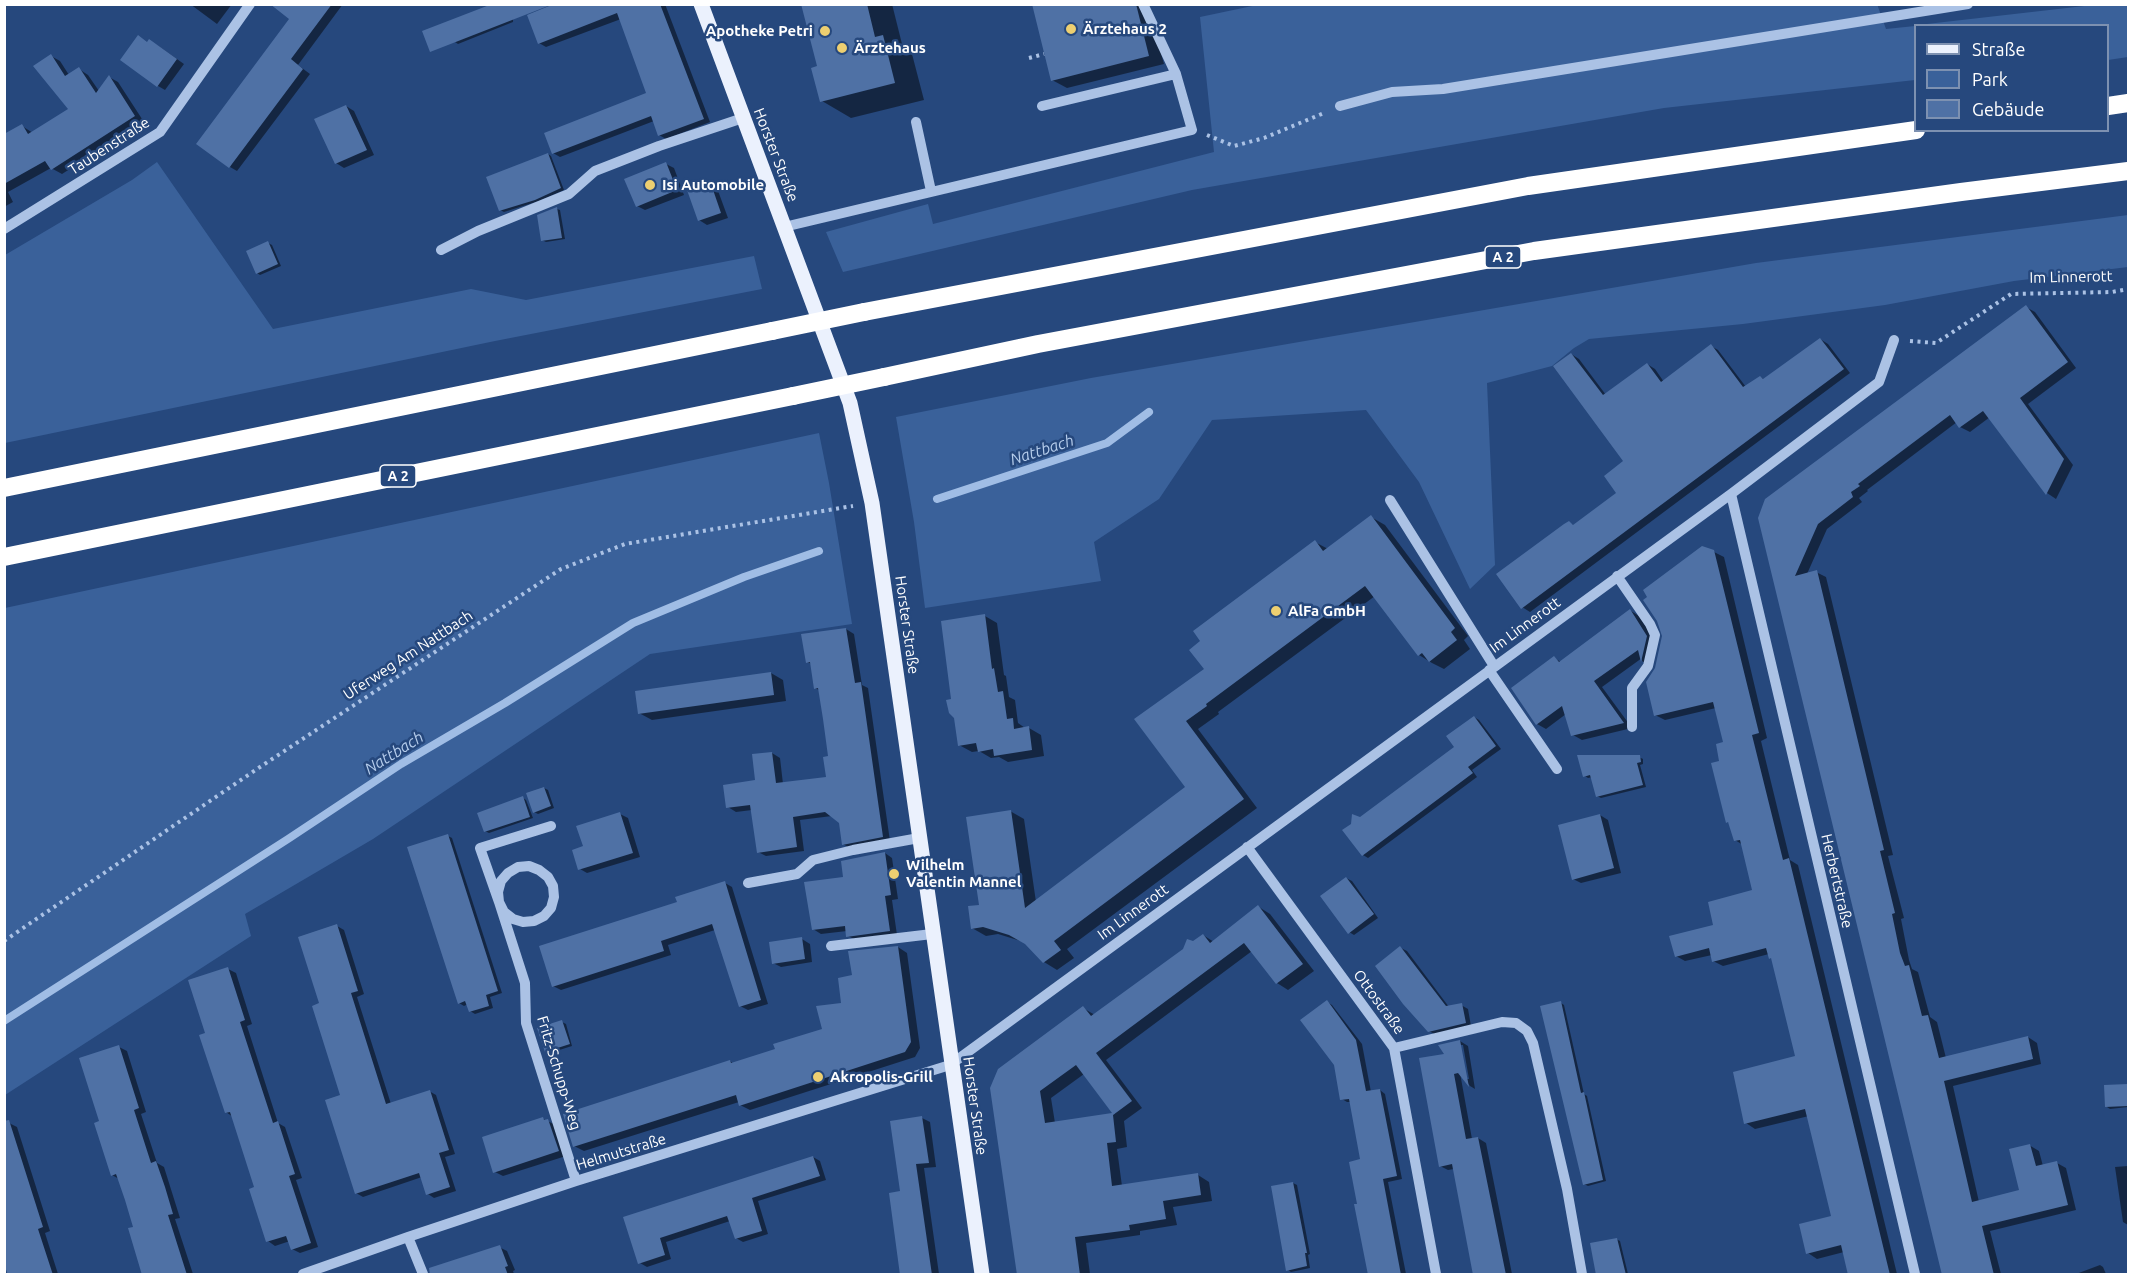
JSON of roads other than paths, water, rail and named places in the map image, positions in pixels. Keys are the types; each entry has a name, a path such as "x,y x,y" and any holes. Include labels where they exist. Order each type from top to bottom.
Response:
{"highway":[{"path":"2109,106 2128,103"},
{"path":"4,488 864,312 1528,186 1914,130"},
{"name":"A 2","path":"4,556 1038,344 1534,251 2128,171"}],"main road":[{"name":"Horster Straße","path":"701,4 850,403 872,503 950,1065 982,1275"}],"street":[{"name":"Taubenstraße","path":"4,229 160,132 250,4"},
{"path":"784,227 1192,130 1176,74 1143,4"},
{"path":"1340,106 1392,92 1443,88 1968,4"},
{"path":"1042,106 1176,74"},
{"path":"441,249 478,231 569,194 594,171 658,146 743,118"},
{"path":"916,122 930,191"},
{"name":"Im Linnerott","path":"950,1065 1731,494 1879,382 1894,340"},
{"name":"Herbertstraße","path":"1731,494 1915,1275"},
{"path":"1390,500 1492,668 1557,769"},
{"path":"1617,576 1655,635 1648,666 1632,688 1632,727"},
{"name":"Fritz-Schupp-Weg","path":"551,826 480,848 525,983 526,1023 576,1181"},
{"path":"748,883 796,874 813,860 919,838"},
{"name":"Ottostraße","path":"1247,847 1394,1048 1436,1275"},
{"name":"Fritz-Schupp-Weg","path":"529,866 539,870 548,877 553,886 554,897 551,908 544,916 534,921 523,922 513,919 504,912 499,902 498,892 501,881 518,867 529,866"},
{"path":"831,946 932,933"},
{"path":"1394,1048 1502,1022 1516,1023 1527,1031 1533,1043 1567,1189 1582,1275"},
{"name":"Helmutstraße","path":"303,1275 576,1181 950,1065"},
{"path":"408,1237 423,1275"}],"waterway":[{"name":"Nattbach","path":"937,499 1107,443 1149,412"},
{"name":"Nattbach","path":"4,1021 401,764 505,703 633,623 744,577 819,551"}],"place":[{"name":"Ärztehaus 2","path":"1071,29"},
{"name":"Apotheke Petri","path":"825,31"},
{"name":"Ärztehaus","path":"842,48"},
{"name":"Isi Automobile","path":"650,185"},
{"name":"AlFa GmbH","path":"1276,611"},
{"name":"Wilhelm Valentin Mannel","path":"894,874"},
{"name":"Akropolis-Grill","path":"818,1077"}]}
